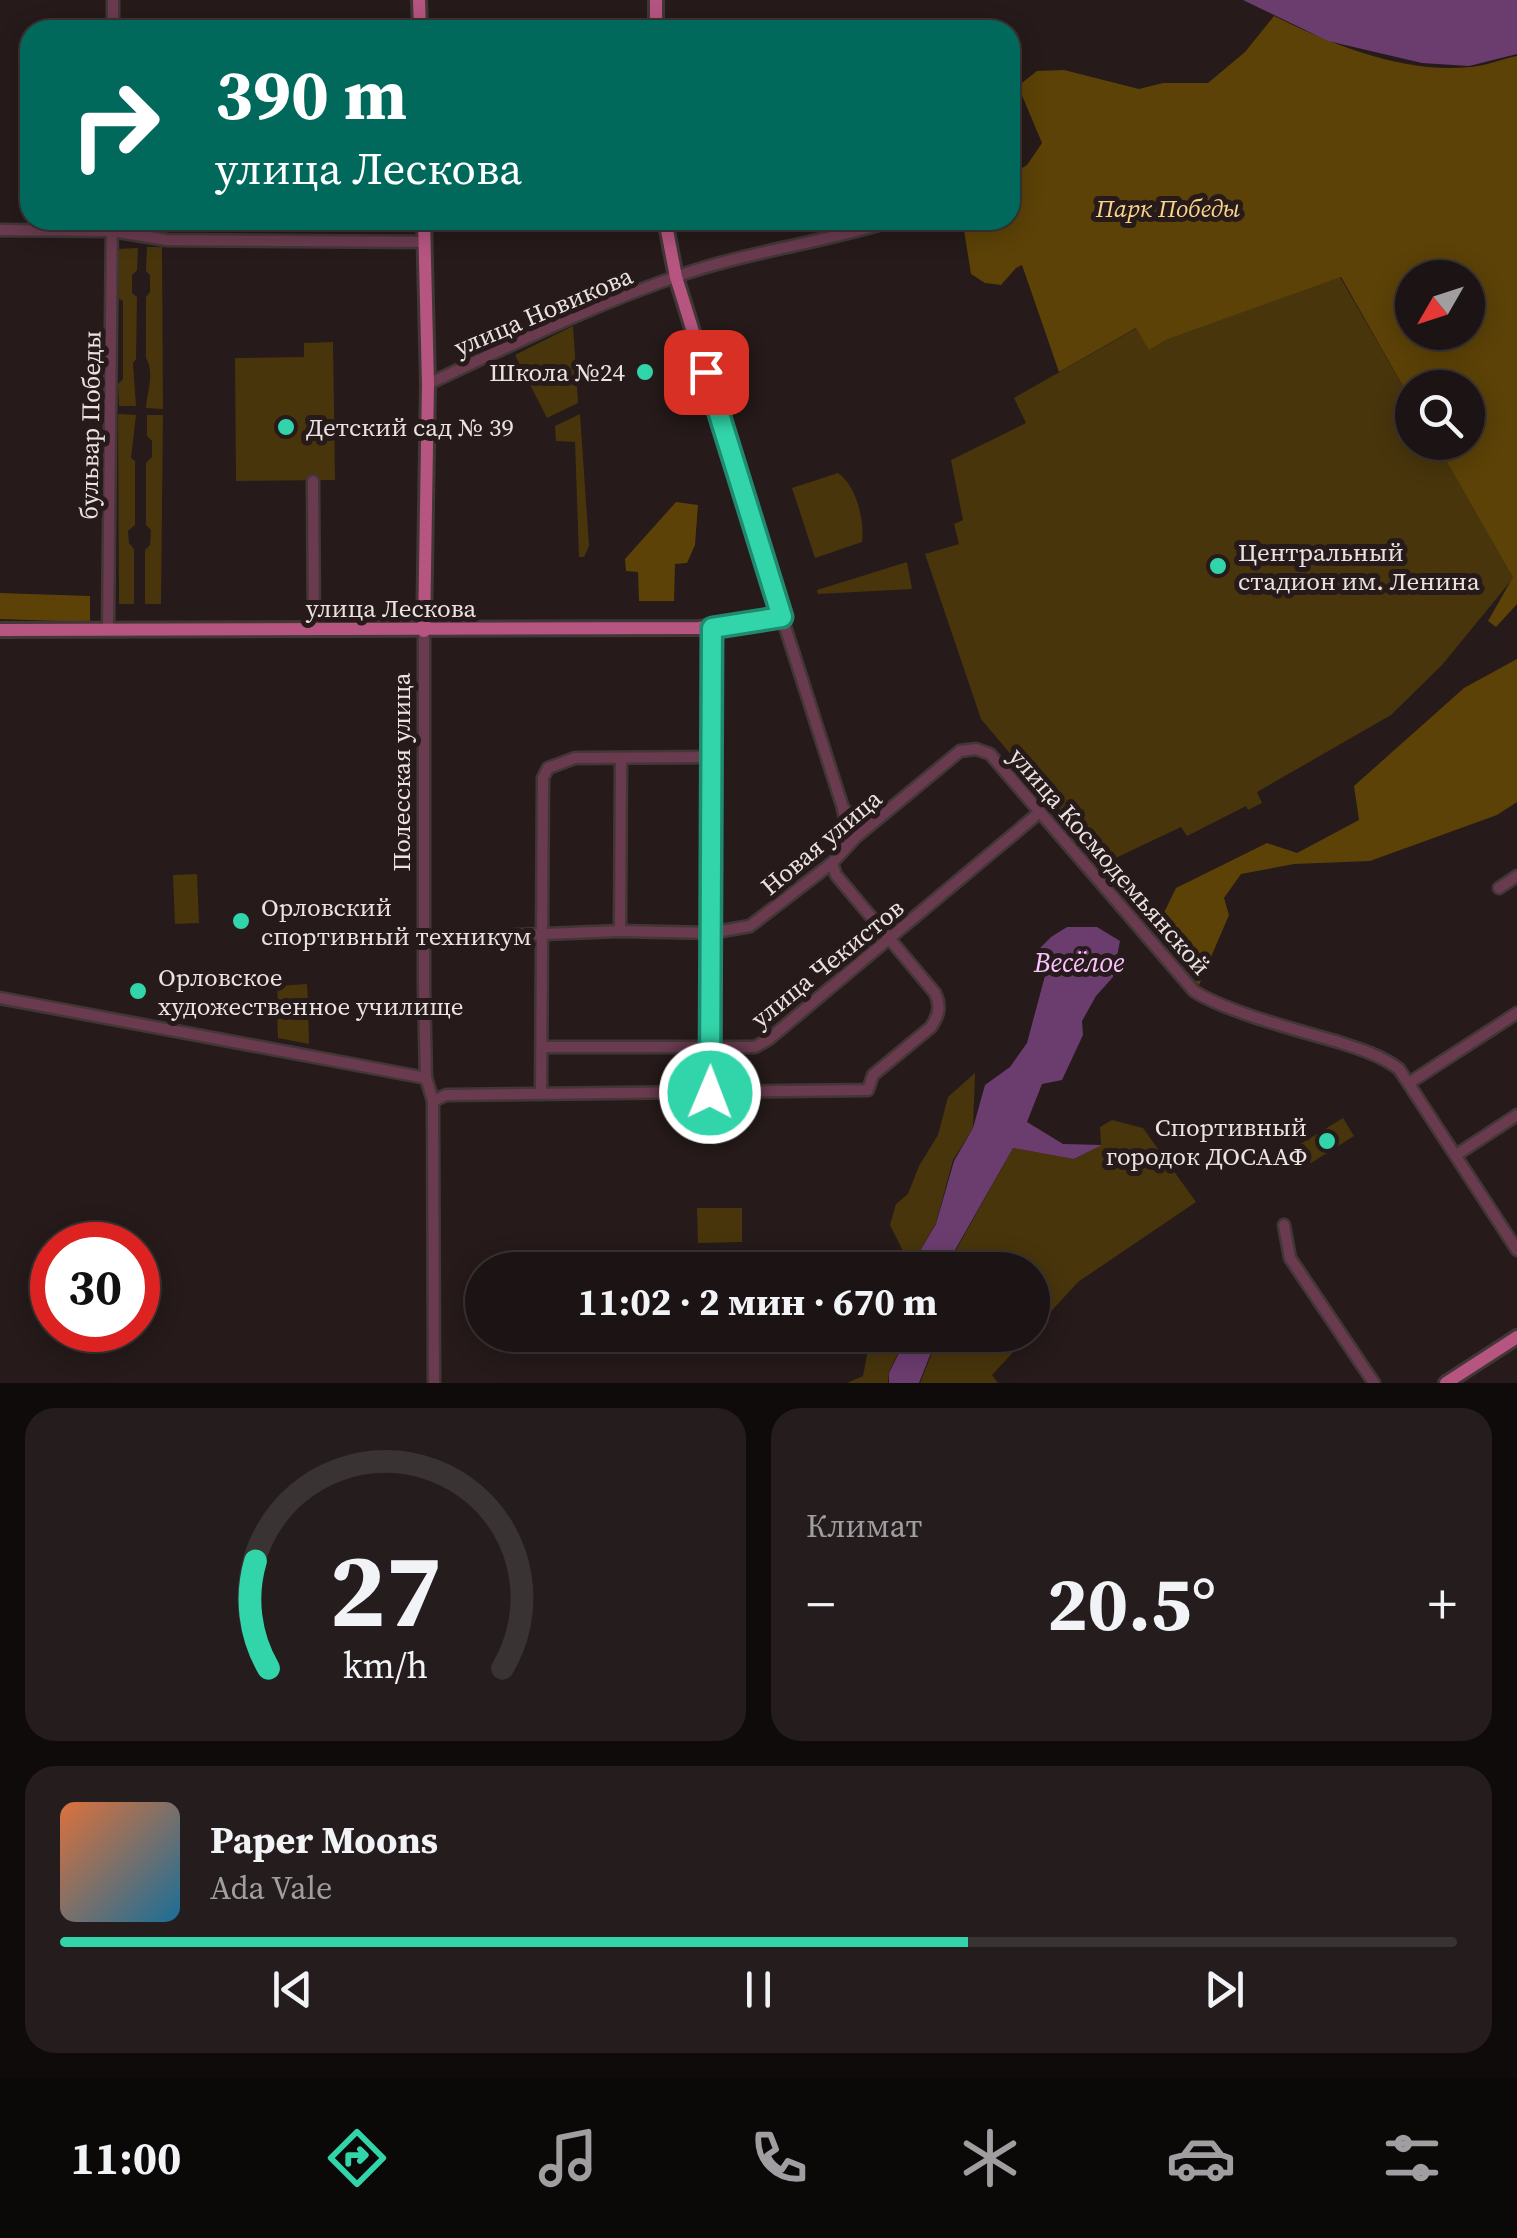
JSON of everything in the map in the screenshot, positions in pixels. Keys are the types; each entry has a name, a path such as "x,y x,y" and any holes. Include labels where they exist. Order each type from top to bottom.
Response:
{"main road":[{"name":"Полесская улица","path":"424,230 428,384 424,631"},
{"path":"667,230 676,277 782,617"},
{"name":"улица Лескова","path":"0,630 712,628 782,617"},
{"path":"1446,1383 1517,1337"}],"street":[{"name":"бульвар Победы","path":"108,630 112,230"},
{"path":"128,230 167,240 424,242"},
{"name":"улица Новикова","path":"428,384 587,309 676,277 745,256 864,230"},
{"path":"313,480 314,630"},
{"path":"433,1101 446,1096 868,1090 873,1076 932,1027 939,1009 936,993 836,875 835,859 845,821 782,617"},
{"path":"710,1093 712,628"},
{"name":"Полесская улица","path":"424,631 424,939 426,1078 433,1101 434,1383"},
{"name":"Новая улица","path":"424,939 712,932 750,926 960,751 976,749 990,754"},
{"name":"улица Космодемьянской","path":"990,754 1200,995 1389,1061 1409,1083"},
{"path":"542,1094 542,778 548,768 564,759 712,757"},
{"path":"620,932 621,758"},
{"path":"842,808 860,819 880,817"},
{"name":"улица Чекистов","path":"543,1048 755,1047 1040,812"},
{"path":"1499,888 1517,876"},
{"path":"0,998 426,1078"},
{"path":"1517,1013 1409,1083 1517,1250"},
{"path":"1456,1156 1517,1115"},
{"path":"1286,1230 1290,1258 1374,1383"}],"shaded area":[{"path":"147,247 162,247 163,409 146,408 150,376 146,358 146,297 150,292"},
{"path":"138,248 137,270 132,275 132,293 137,297 133,363 136,406 119,406 123,301 119,299 118,249"},
{"name":"Центральный стадион им. Ленина","path":"1340,277 1395,372 1395,460 1446,460 1514,577 1442,665 1391,715 1257,792 1262,803 1248,810 1246,806 1187,836 1181,827 1103,864 981,719 925,554 959,544 954,524 963,520 951,460 1026,423 1014,398 1137,328 1150,349"},
{"path":"573,326 578,403 547,418 515,355"},
{"path":"333,342 335,480 236,481 235,358 304,357 304,343"},
{"path":"118,414 136,415 131,458 135,461 135,525 128,531 134,549 134,604 119,604"},
{"path":"580,414 589,546 584,557 579,557 575,442 556,441 555,426"},
{"path":"147,415 163,415 161,604 145,604 145,550 150,545 151,530 146,525 146,463 152,457"},
{"path":"838,473 850,486 858,504 862,542 815,558 792,488"},
{"path":"907,562 912,589 818,594 817,590"},
{"path":"197,874 199,923 175,924 173,875"},
{"path":"307,984 308,1001 278,1003 277,986"},
{"path":"308,1008 309,1044 278,1038 277,1009"},
{"path":"975,1073 973,1128 953,1160 936,1223 919,1252 901,1252 890,1225 896,1204 908,1194 938,1135 948,1097"},
{"name":"Спортивный городок ДОСААФ","path":"1343,1118 1354,1136 1311,1163 1299,1145"},
{"path":"1112,1120 1143,1128 1196,1202 1078,1282 1050,1312 1050,1252 955,1252 1013,1148 1075,1159 1101,1145 1100,1127"},
{"path":"697,1208 742,1208 742,1242 698,1243"},
{"path":"868,1352 899,1352 888,1383 847,1383 863,1376"},
{"path":"932,1352 1013,1352 992,1375 998,1383 920,1383"}],"green space":[{"name":"Парк Победы","path":"1274,16 1345,47 1395,62 1471,67 1517,56 1517,604 1496,627 1488,621 1513,577 1446,460 1485,460 1485,370 1395,372 1341,277 1166,340 1149,350 1136,328 1059,372 1022,265 1001,285 985,283 971,274 964,230 1020,230 1020,169 1042,143 1020,84 1037,71 1064,70 1139,89 1163,83 1208,83 1245,52"},
{"path":"676,502 698,505 695,545 687,563 675,564 674,601 639,601 638,572 626,571 625,559"},
{"path":"0,593 90,596 90,622 0,619"},
{"path":"1517,659 1517,802 1497,815 1370,861 1294,864 1241,874 1224,898 1229,915 1199,985 1155,931 1176,888 1267,843 1297,853 1359,820 1354,786 1464,688"}],"water":[{"path":"1243,0 1517,0 1517,54 1469,66 1422,63 1328,41"},
{"name":"Весёлое","path":"1067,927 1097,927 1120,941 1113,977 1082,1021 1083,1035 1062,1080 1042,1084 1027,1122 1063,1144 1102,1145 1074,1159 1013,1148 954,1252 919,1252 936,1224 954,1161 973,1128 985,1085 1010,1067 1027,1043 1046,972 1036,952"},
{"path":"900,1352 931,1352 919,1383 889,1383 889,1373"}],"place":[{"name":"Школа №24","path":"645,372"},
{"name":"Детский сад № 39","path":"286,427"},
{"name":"Центральный стадион им. Ленина","path":"1218,566"},
{"name":"Орловский спортивный техникум","path":"241,921"},
{"name":"Орловское художественное училище","path":"138,991"},
{"name":"Спортивный городок ДОСААФ","path":"1327,1141"}],"route":[{"path":"706,372 782,617 712,628 710,1093"}]}
